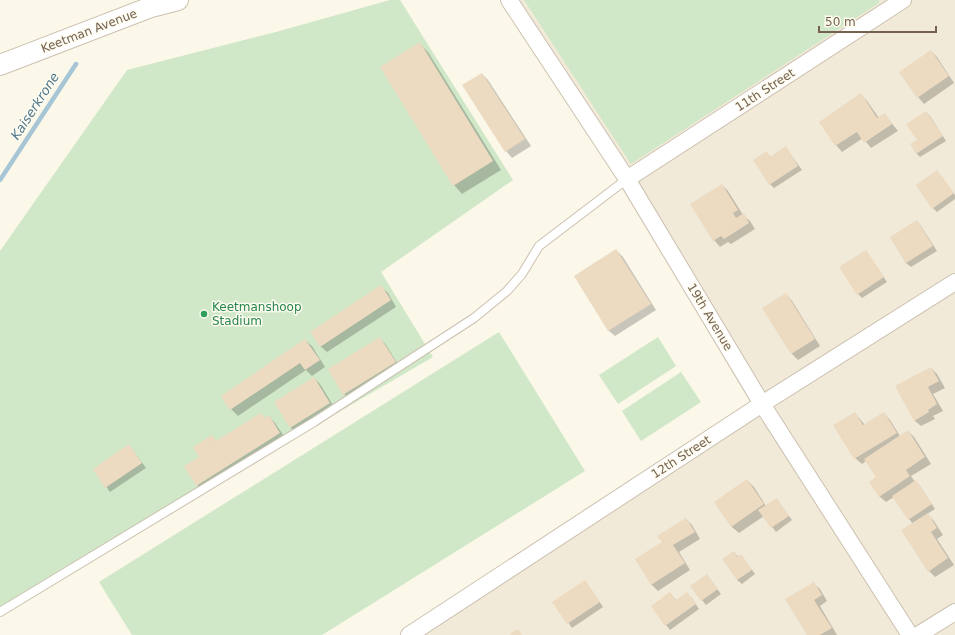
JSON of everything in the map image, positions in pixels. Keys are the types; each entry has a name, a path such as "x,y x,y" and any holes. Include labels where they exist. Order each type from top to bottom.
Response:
{"street":[{"name":"Keetman Avenue","path":"0,65 151,7 178,0"},
{"name":"19th Avenue","path":"509,0 628,179 762,404 910,635"},
{"name":"11th Street","path":"628,179 903,0"},
{"name":"12th Street","path":"409,635 762,404 955,282"},
{"path":"918,635 955,612"}],"lane":[{"path":"0,612 314,422 474,318 507,291 517,280 538,246 628,179"}],"shaded area":[{"path":"509,0 955,0 955,635 409,635 762,404"}],"green space":[{"name":"Keetmanshoop Stadium","path":"390,0 400,0 513,180 381,272 433,357 133,532 0,612 0,251 127,70 276,32"},
{"path":"524,0 879,0 879,3 631,164"},
{"path":"499,332 585,471 322,635 132,635 99,582"},
{"path":"658,337 676,366 618,404 599,375"},
{"path":"681,372 701,402 641,441 622,411"}],"building":[{"path":"420,42 493,161 453,186 380,67"},
{"path":"931,50 949,76 917,98 899,72"},
{"path":"482,73 525,139 505,152 462,85"},
{"path":"861,93 877,118 885,113 892,124 864,143 857,132 835,146 819,122"},
{"path":"926,111 943,136 916,154 910,144 917,140 906,124"},
{"path":"786,146 798,166 769,185 753,160 767,151 770,157"},
{"path":"937,170 954,193 932,209 916,185"},
{"path":"722,184 738,210 733,213 736,218 744,213 749,223 724,239 721,236 713,241 690,204"},
{"path":"917,220 933,246 906,263 890,237"},
{"path":"616,249 651,304 608,331 574,276"},
{"path":"866,250 884,277 857,295 839,267"},
{"path":"381,285 391,300 320,347 310,332"},
{"path":"786,293 815,339 791,354 762,308"},
{"path":"380,337 396,362 343,395 328,369"},
{"path":"305,339 320,360 305,370 300,363 230,410 221,396"},
{"path":"931,367 939,381 928,387 937,404 928,410 929,412 914,421 895,386"},
{"path":"314,377 330,403 290,428 274,402"},
{"path":"855,412 863,425 884,412 897,433 854,459 833,425"},
{"path":"261,413 265,418 269,415 280,433 196,486 184,466 199,457 193,447 212,435 216,441"},
{"path":"908,430 925,457 906,470 910,476 879,497 869,482 876,477 864,459"},
{"path":"129,444 142,463 105,488 93,469"},
{"path":"747,479 764,504 731,527 714,502"},
{"path":"916,480 932,504 908,520 892,496"},
{"path":"777,498 789,516 771,528 758,510"},
{"path":"928,513 937,528 931,532 948,558 928,572 901,530"},
{"path":"686,518 695,532 673,545 685,563 651,585 635,559 662,542 657,536"},
{"path":"734,551 737,557 741,554 752,570 737,580 722,559"},
{"path":"707,574 718,589 701,601 690,586"},
{"path":"585,580 600,602 567,624 552,602"},
{"path":"814,582 822,595 814,600 832,628 820,635 807,635 785,599"},
{"path":"670,592 676,600 687,592 696,604 665,626 651,606"},
{"path":"518,629 522,635 510,634"}],"waterway":[{"name":"Kaiserkrone","path":"0,180 76,64"}],"place":[{"name":"Keetmanshoop Stadium","path":"204,314"}]}
